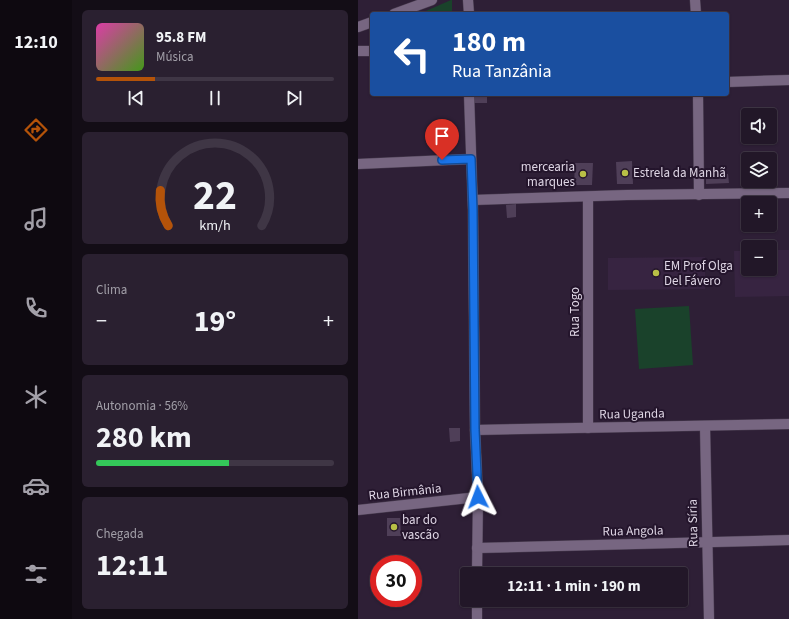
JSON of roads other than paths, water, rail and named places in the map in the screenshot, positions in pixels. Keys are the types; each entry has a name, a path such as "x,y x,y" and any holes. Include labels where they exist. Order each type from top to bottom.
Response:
{"street":[{"path":"399,12 432,0"},
{"path":"468,0 468,12"},
{"path":"695,0 696,12"},
{"path":"358,27 370,23"},
{"path":"358,51 370,50"},
{"path":"729,82 789,80"},
{"path":"469,96 473,200 475,430 478,497 477,567"},
{"path":"698,96 699,194"},
{"path":"358,164 471,159"},
{"path":"473,200 789,193"},
{"name":"Rua Togo","path":"588,197 588,428"},
{"name":"Rua Uganda","path":"475,430 789,424"},
{"name":"Rua Síria","path":"705,426 706,542 709,619"},
{"name":"Rua Birmânia","path":"358,510 478,497"},
{"name":"Rua Angola","path":"477,548 789,540"},
{"path":"477,607 477,619"}],"place":[{"name":"Estrela da Manhã","path":"625,173"},
{"name":"mercearia marques","path":"583,174"},
{"name":"EM Prof Olga Del Fávero","path":"656,273"},
{"name":"bar do vascão","path":"394,527"}]}
